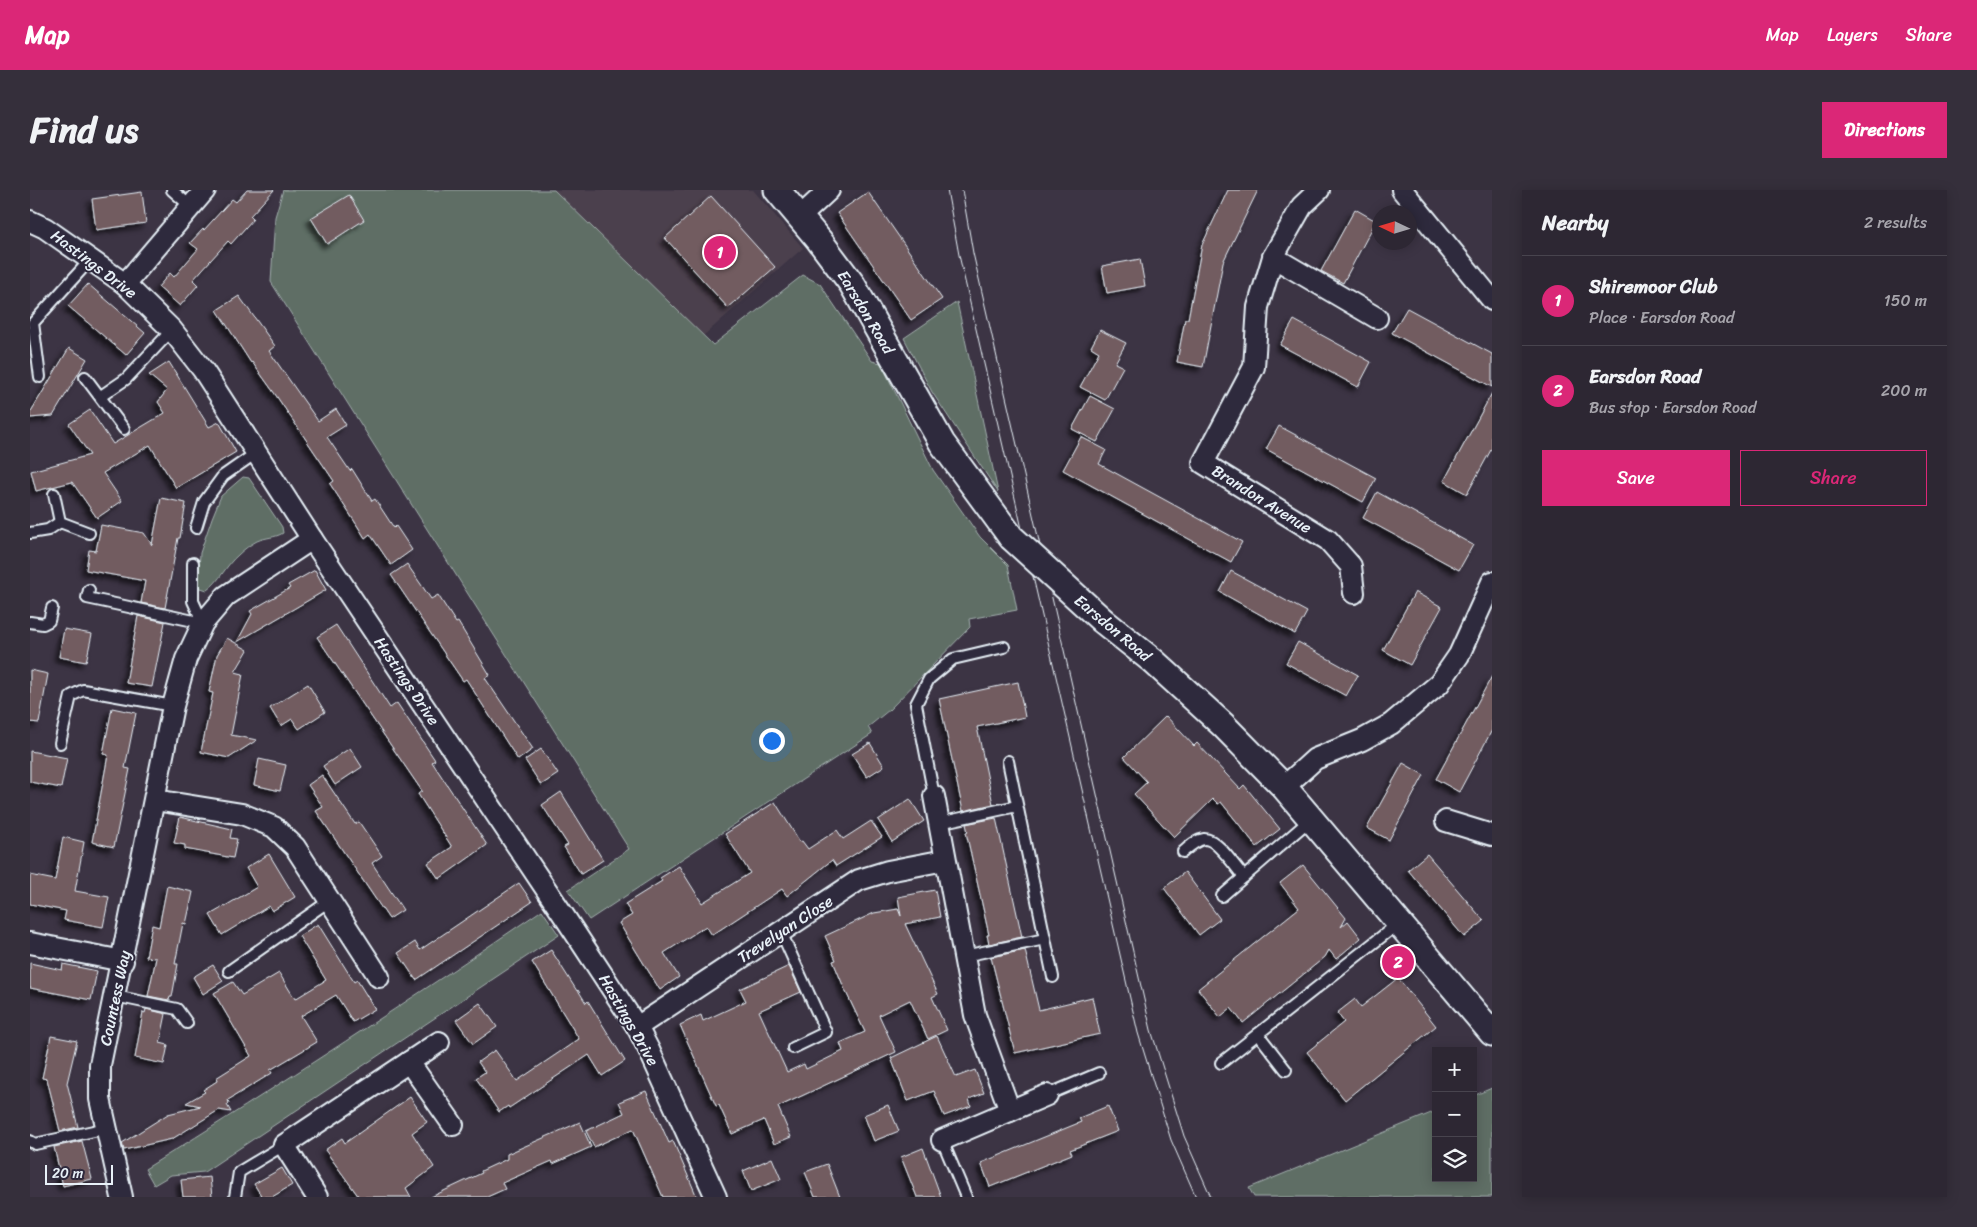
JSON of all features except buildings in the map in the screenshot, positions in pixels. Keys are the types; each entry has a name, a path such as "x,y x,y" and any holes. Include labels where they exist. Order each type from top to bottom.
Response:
{"street":[{"path":"124,284 205,190"},
{"name":"Earsdon Road","path":"778,190 801,216 852,284 942,443 1011,537 1103,621 1224,725 1284,787 1492,1033"},
{"path":"801,216 829,190"},
{"name":"Brandon Avenue","path":"1319,190 1302,206 1273,257 1258,307 1254,367 1203,462 1328,540 1351,566 1354,593"},
{"path":"1402,190 1492,300"},
{"name":"Hastings Drive","path":"30,221 45,228 124,284 172,330 203,370 312,539 637,1027 716,1197"},
{"path":"1273,257 1377,318"},
{"name":"Countess Way","path":"122,1197 100,1099 100,1065 174,706 186,658 203,623 226,596 312,539"},
{"path":"1284,787 1315,759 1362,740 1392,724 1439,684 1459,655 1492,582"},
{"path":"934,796 975,1015 1010,1111"},
{"path":"155,800 242,814 274,827 295,847 379,977"},
{"path":"1446,821 1492,835"},
{"name":"Trevelyan Close","path":"637,1027 859,880 888,871 945,860"},
{"path":"30,943 123,960"},
{"path":"317,1197 284,1145 438,1042"},
{"path":"409,1062 453,1125"},
{"path":"942,1140 1047,1095"}],"lane":[{"path":"172,190 190,206"},
{"path":"40,377 33,323 90,259"},
{"path":"101,396 126,379 172,330"},
{"path":"84,377 101,396 124,429"},
{"path":"196,528 204,502 223,476 256,454"},
{"path":"54,494 60,522"},
{"path":"30,533 48,530 60,522"},
{"path":"60,522 89,533"},
{"path":"193,563 192,600 203,623"},
{"path":"89,590 88,598 203,623"},
{"path":"30,622 43,624 49,621 52,608"},
{"path":"934,796 916,704 929,679 953,659 1004,647"},
{"path":"60,743 71,696 82,690 174,706"},
{"path":"1008,761 1053,978"},
{"path":"938,823 1017,806"},
{"path":"1222,896 1311,819"},
{"path":"1183,852 1205,839 1215,842 1244,877"},
{"path":"229,971 329,900"},
{"path":"1221,1063 1399,923"},
{"path":"781,932 826,1032 793,1048"},
{"path":"964,956 1045,939"},
{"path":"115,996 177,1009 187,1023"},
{"path":"1258,1034 1286,1070"},
{"path":"1047,1095 1099,1073"},
{"path":"30,1141 35,1144 107,1128"},
{"path":"942,1140 966,1197"},
{"path":"235,1197 239,1172 284,1145"}],"shaded area":[{"path":"554,190 753,190 803,248 703,336"}],"green space":[{"path":"283,190 554,190 713,345 803,275 820,284 872,361 881,363 933,470 980,537 1008,565 1017,610 969,619 970,627 889,710 868,727 872,734 589,920 568,890 629,849 271,282 275,217"},
{"path":"957,302 998,492 932,392 904,338"},
{"path":"243,477 249,478 282,527 283,533 260,540 242,551 207,590 198,587 200,553 221,496"},
{"path":"542,910 559,935 204,1172 171,1175 154,1185 145,1169 246,1106"},
{"path":"1492,1088 1492,1197 1254,1197 1249,1188 1432,1113 1432,1182 1477,1182 1477,1094"}],"tram line":[{"path":"947,190 959,255 1138,1033 1171,1140 1196,1197"},
{"path":"962,190 973,253 1151,1030 1184,1136 1211,1197"}],"place":[{"name":"Shiremoor Club","path":"720,252"},
{"name":"Earsdon Road","path":"1398,962"}]}
